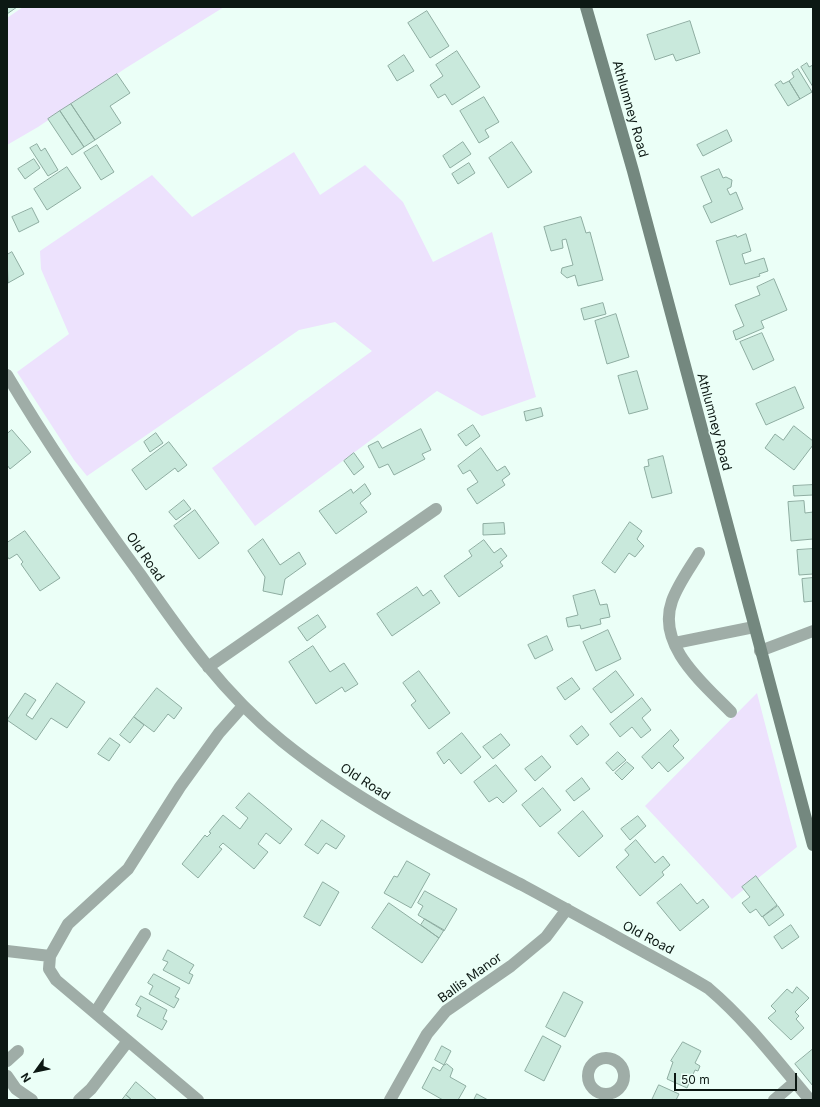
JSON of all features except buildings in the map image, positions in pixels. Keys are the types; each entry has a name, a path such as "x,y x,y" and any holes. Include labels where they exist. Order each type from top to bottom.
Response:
{"main road":[{"name":"Athlumney Road","path":"586,7 633,171 813,845"}],"street":[{"name":"Old Road","path":"7,375 80,489 176,626 222,685 243,706 282,741 328,775 374,805 421,833 567,909 708,988 728,1005 745,1023 810,1100"},
{"path":"208,667 436,509"},
{"path":"699,552 676,590 671,602 669,616 670,630 675,643 689,668 731,712"},
{"path":"675,643 754,627"},
{"path":"760,651 813,631"},
{"path":"198,1100 56,980 49,969 50,956 68,924 128,869 180,787 219,733 243,706"},
{"name":"Ballis Manor","path":"390,1100 427,1034 446,1012 511,966 546,937 567,909"},
{"path":"95,1013 145,934"},
{"path":"7,951 50,956"},
{"path":"79,1100 91,1090 128,1041"},
{"path":"7,1061 18,1051"},
{"path":"7,1076 16,1089 32,1100"},
{"path":"774,1100 795,1082"}],"shaded area":[{"path":"23,7 224,7 126,68 38,127 7,145 7,18"},
{"path":"294,152 320,195 365,165 403,202 433,262 492,232 536,397 482,416 437,391 255,526 212,468 372,351 335,322 299,330 87,476 74,460 17,372 69,334 41,269 40,251 152,175 192,217"},
{"path":"757,693 797,847 732,899 645,806"}]}
